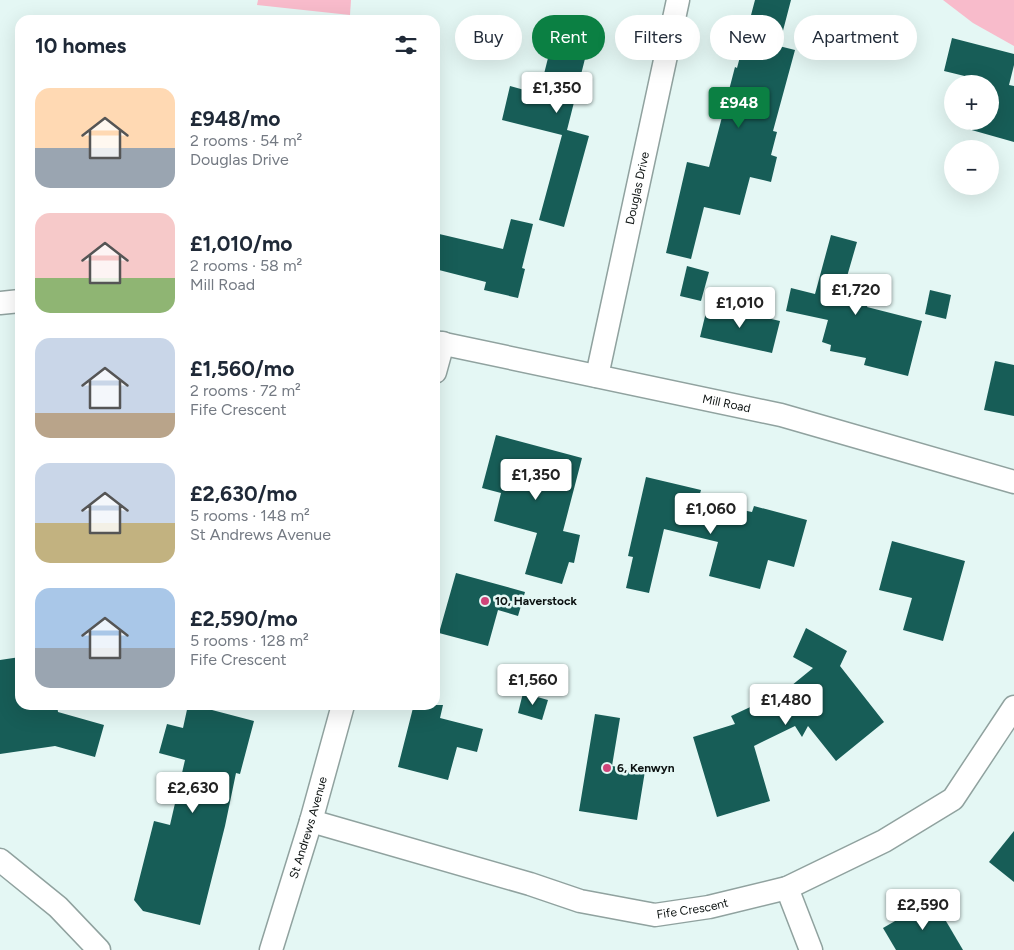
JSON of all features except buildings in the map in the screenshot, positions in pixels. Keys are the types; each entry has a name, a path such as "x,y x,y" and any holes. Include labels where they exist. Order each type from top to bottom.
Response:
{"street":[{"name":"Douglas Drive","path":"596,376 678,0"},
{"path":"0,303 15,302"},
{"name":"Mill Road","path":"440,342 781,415 1014,482"},
{"name":"Fife Crescent","path":"311,821 530,884 580,901 655,915 709,907 787,888 884,841 953,799 1014,707"},
{"name":"St Andrews Avenue","path":"271,950 311,821 342,710"},
{"path":"0,860 58,908 100,950"},
{"path":"787,888 811,950"}],"shaded area":[{"path":"258,0 351,0 350,15 257,5"},
{"path":"943,0 1014,0 1014,46 973,23"}],"place":[{"name":"10, Haverstock","path":"485,601"},
{"name":"6, Kenwyn","path":"607,768"}]}
